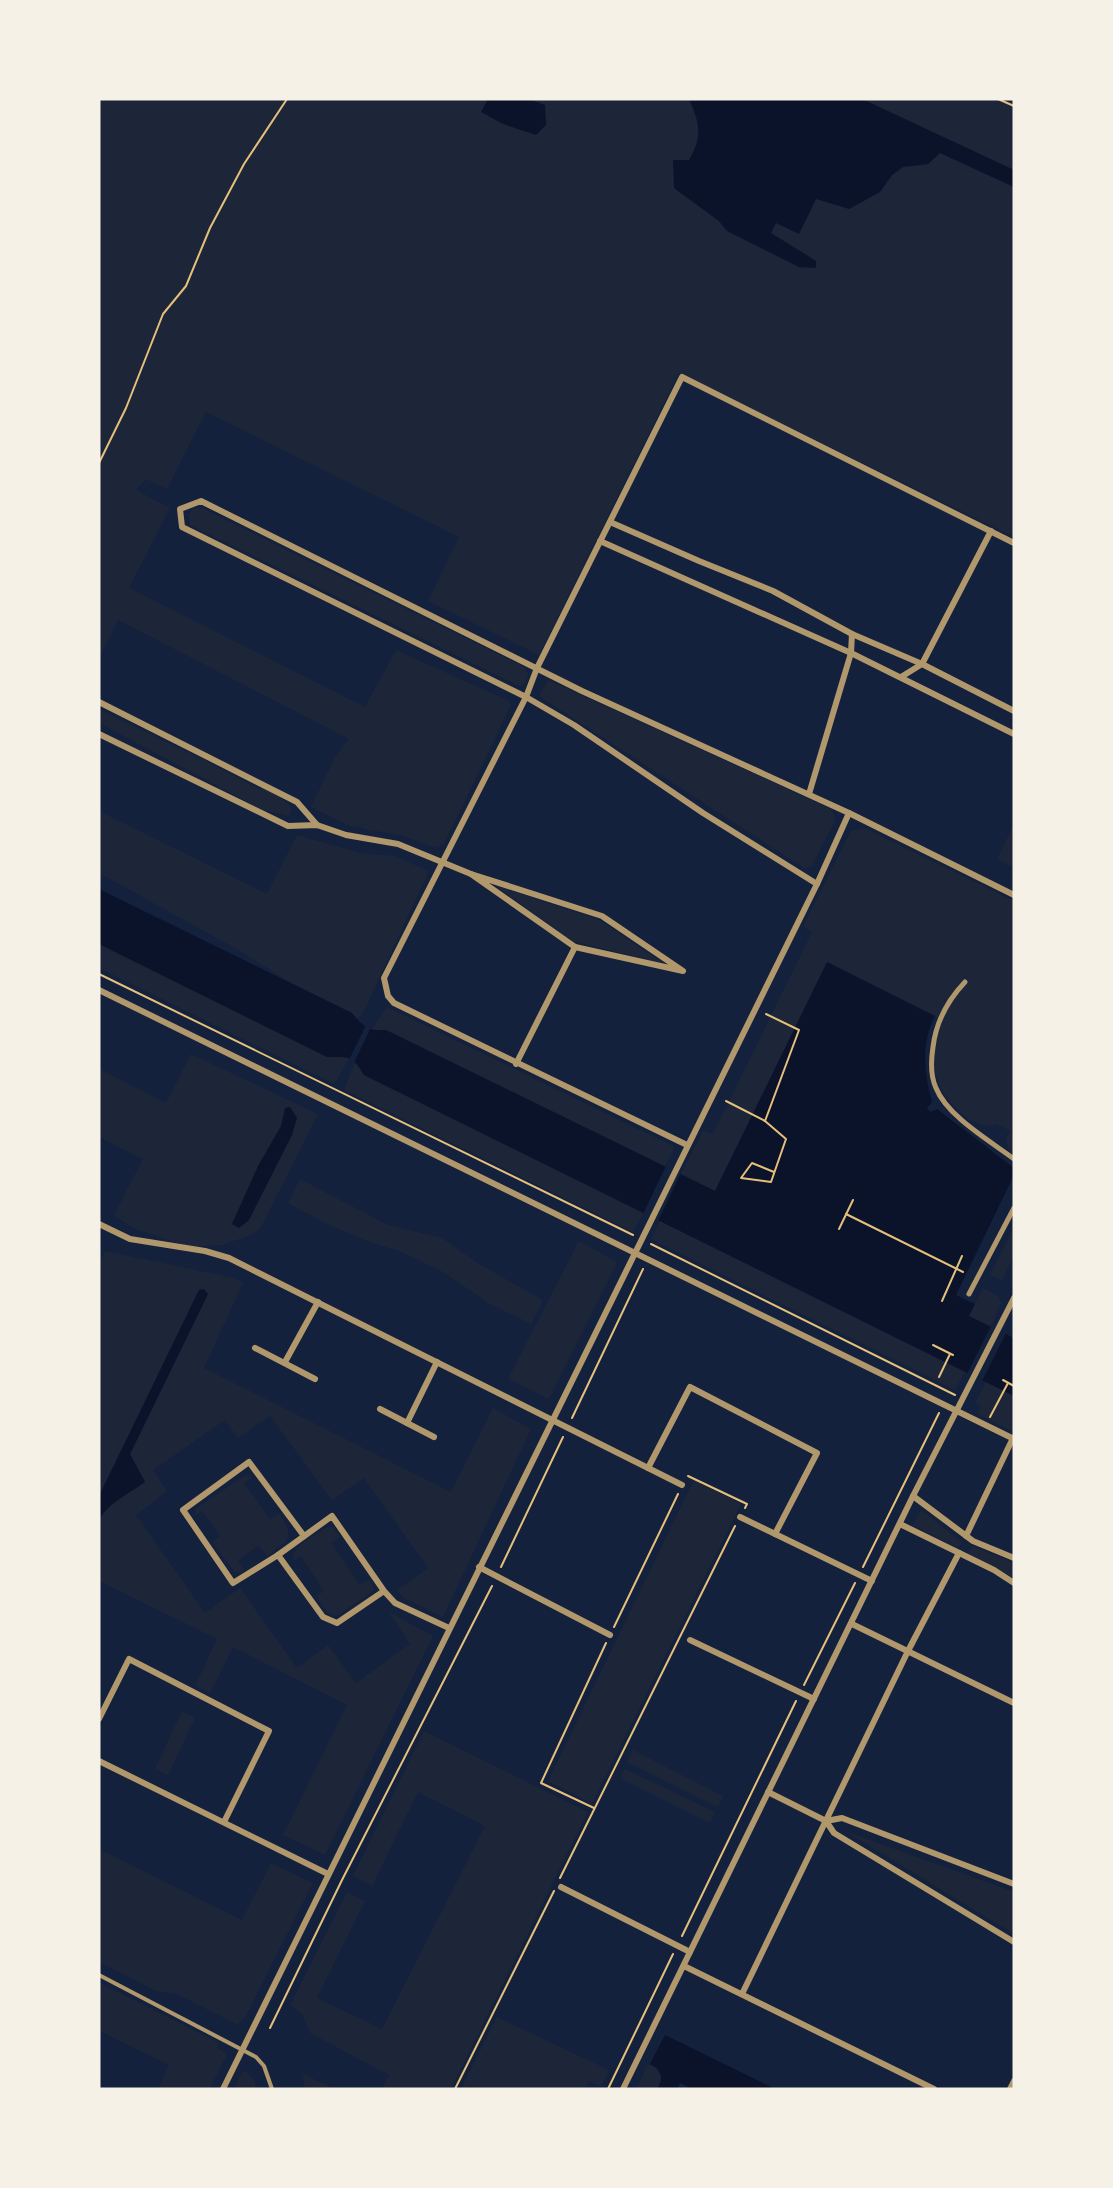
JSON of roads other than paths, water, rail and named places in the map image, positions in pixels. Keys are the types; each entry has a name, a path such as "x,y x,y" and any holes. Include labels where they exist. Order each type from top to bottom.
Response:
{"street":[{"path":"687,1145 394,1003 388,996 384,978 526,697 537,668 682,377 1014,543"},
{"path":"817,884 703,813 574,725 526,697 182,527 180,509 201,501 582,691 849,813 1014,895"},
{"path":"610,522 773,591 852,634 922,664 1014,711"},
{"path":"901,677 922,664 991,531"},
{"path":"600,541 851,653 1014,734"},
{"path":"808,794 851,653 852,634"},
{"path":"99,702 297,802 317,825"},
{"path":"99,734 288,826 317,825 346,836 398,844 471,874 602,916 683,971 575,947 471,874"},
{"path":"223,2089 817,884 849,813"},
{"path":"516,1064 575,947"},
{"path":"965,982 954,994 935,1030 931,1064 936,1088 956,1116 1014,1159"},
{"path":"99,990 1014,1438 966,1536"},
{"path":"969,1294 1014,1208"},
{"path":"99,1224 130,1239 205,1251 229,1258 682,1485"},
{"path":"285,1362 318,1302"},
{"path":"623,2089 913,1497 1013,1302"},
{"path":"255,1348 315,1379"},
{"path":"407,1423 437,1362"},
{"path":"648,1468 690,1387 753,1419 817,1453 775,1534"},
{"path":"380,1408 434,1437"},
{"path":"304,1536 249,1462 183,1510 233,1583 278,1554 304,1536 332,1516 384,1591 395,1603 449,1628"},
{"path":"913,1497 982,1546 1014,1558"},
{"path":"740,1517 872,1581"},
{"path":"900,1524 1014,1583"},
{"path":"742,1994 908,1651 959,1553"},
{"path":"278,1554 323,1617 337,1623 384,1591"},
{"path":"479,1567 610,1635"},
{"path":"852,1624 1014,1703"},
{"path":"690,1640 814,1699"},
{"path":"99,1719 129,1659 269,1731 224,1822"},
{"path":"99,1761 328,1874"},
{"path":"768,1792 826,1821 834,1833 1014,1942"},
{"path":"826,1821 842,1818 1014,1884"},
{"path":"561,1887 690,1952"},
{"path":"684,1965 934,2089"},
{"path":"1010,2089 1014,2081"}],"lane":[{"path":"99,1975 255,2057 264,2066 272,2089"}]}
